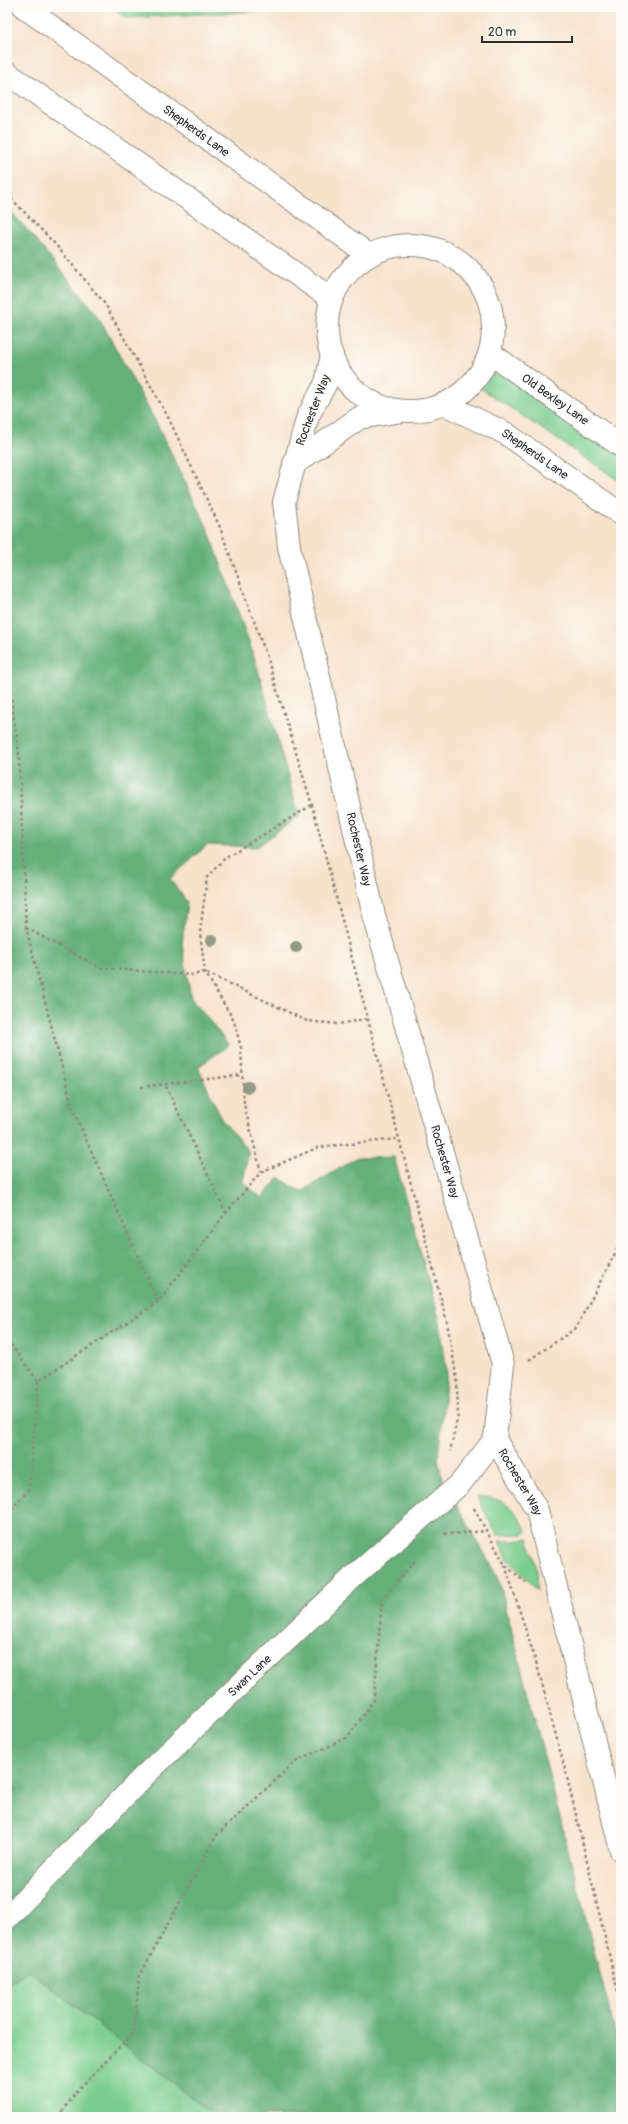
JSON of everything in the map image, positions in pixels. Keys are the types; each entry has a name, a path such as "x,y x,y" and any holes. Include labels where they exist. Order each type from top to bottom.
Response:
{"street":[{"name":"Shepherds Lane","path":"24,7 369,255"},
{"path":"7,73 332,299"},
{"path":"395,245 424,245 451,254 473,272 488,297 494,325 490,353 479,374 464,392 444,404 424,410 402,411 379,405 359,393 343,376 332,355 327,327 332,299 340,282 353,267 369,255 395,245"},
{"name":"Old Bexley Lane","path":"490,353 621,446"},
{"name":"Rochester Way","path":"332,355 326,383 308,416 284,502 289,547 374,915 503,1364 494,1438 537,1510 621,1850"},
{"name":"Shepherds Lane","path":"444,404 505,433 621,514"},
{"name":"Rochester Way","path":"294,464 359,418 402,411"},
{"name":"Swan Lane","path":"7,1918 142,1778 352,1578 460,1484 494,1438"}],"path":[{"path":"7,194 55,244 105,304 168,417 221,532 266,654 312,806 447,1322 457,1380 458,1414 449,1456 460,1484 505,1565 538,1665 568,1780 621,2005"},
{"path":"7,670 19,754 26,928 73,1110 158,1302"},
{"path":"260,1172 244,1104 241,1048 234,1021 205,972 200,933 207,877 226,857 312,806"},
{"path":"26,928 101,968 192,975 205,972 307,1021 338,1024 367,1019"},
{"path":"141,1087 166,1086 242,1075"},
{"path":"166,1086 226,1213"},
{"path":"38,1381 158,1302 226,1213 260,1172 319,1147 398,1139"},
{"path":"502,1378 576,1328 621,1242"},
{"path":"7,1340 38,1381 29,1490 7,1513"},
{"path":"438,1535 487,1531"},
{"path":"59,2117 77,2092 134,2032 139,1977 216,1836 295,1762 348,1737 374,1700 382,1600 418,1558"},
{"path":"505,1565 528,1584"}],"green space":[{"path":"111,7 343,7 126,18"},
{"path":"7,208 25,227 97,314 158,426 209,531 255,659 299,816 257,847 207,845 170,879 187,902 182,944 191,998 229,1045 198,1067 222,1120 249,1151 243,1182 262,1198 279,1177 301,1192 356,1158 394,1157 440,1322 447,1373 438,1458 442,1479 498,1577 621,2055 621,2117 235,2117 206,2109 29,1970 7,1984"},
{"path":"494,359 621,451 621,482 476,385"},
{"path":"477,1497 494,1499 508,1506 519,1517 527,1532 523,1534 497,1535"},
{"path":"528,1538 537,1571 538,1591 508,1560 499,1541 515,1541"},
{"path":"29,1970 206,2109 235,2117 7,2117 7,1984"}],"building":[{"path":"7,1783 13,1789 7,1795"}]}
